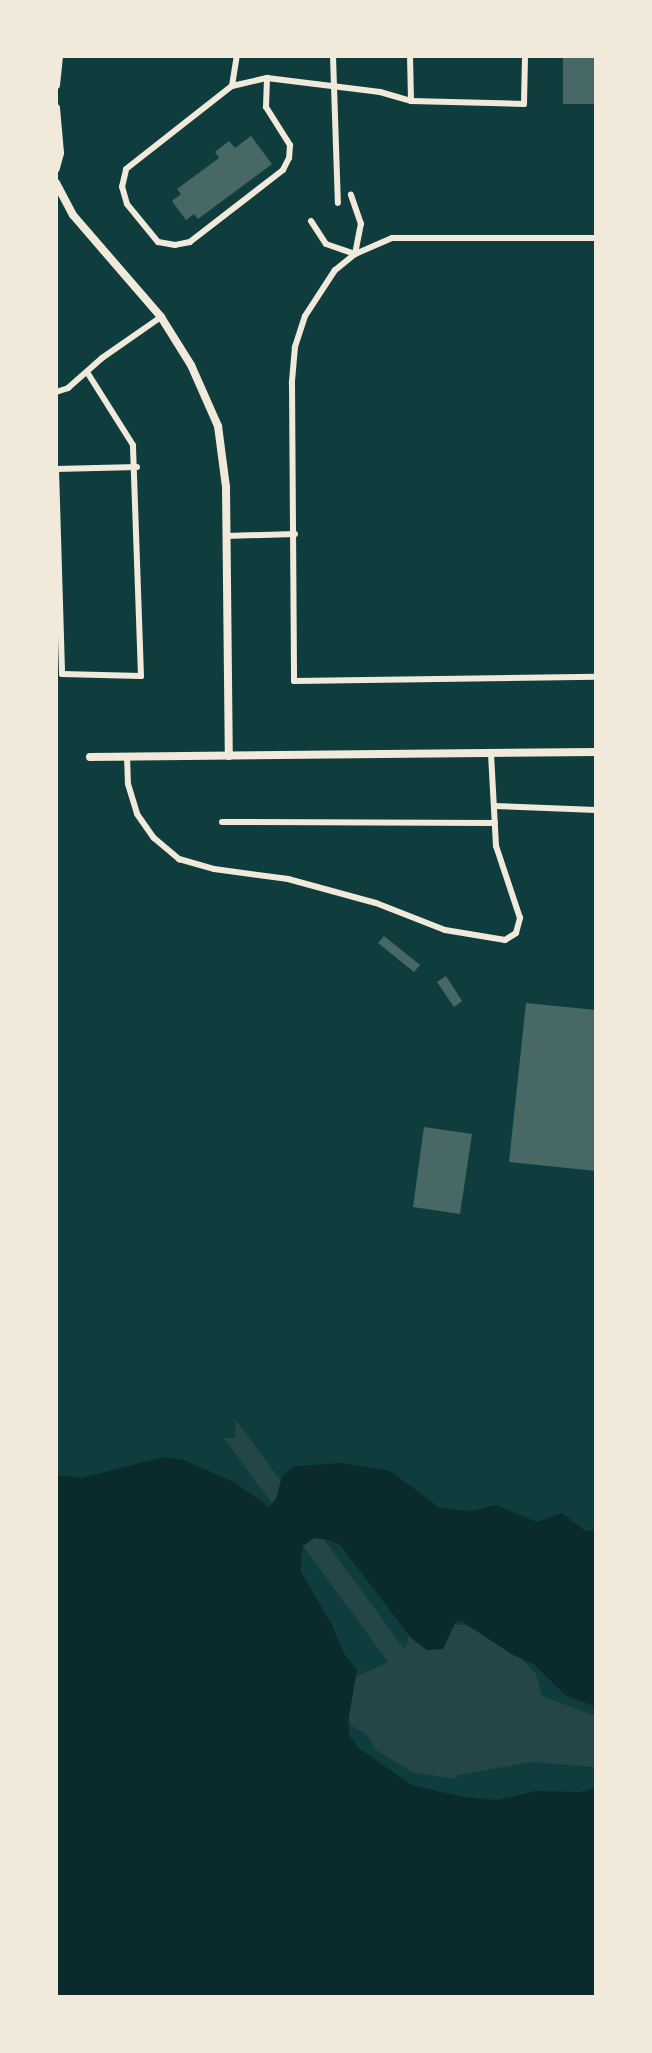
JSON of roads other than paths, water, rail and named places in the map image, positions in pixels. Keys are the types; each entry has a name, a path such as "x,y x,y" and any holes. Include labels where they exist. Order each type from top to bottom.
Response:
{"street":[{"path":"56,85 59,56"},
{"path":"56,108 60,153 56,168"},
{"path":"56,183 73,215 161,317 191,365 218,426 226,487 229,756"},
{"path":"90,757 596,752"}],"lane":[{"path":"232,86 237,56"},
{"path":"333,56 338,203"},
{"path":"410,56 411,101"},
{"path":"267,78 266,107 290,145 289,158 283,170 190,242 175,245 158,242 127,204 122,187 126,169 232,86 267,78 380,92 411,101 524,104 525,56"},
{"path":"351,195 361,224 355,254"},
{"path":"311,221 326,244 355,254"},
{"path":"596,238 392,238 355,254 335,270 305,316 295,347 292,384 294,681 596,677"},
{"path":"56,392 68,388 161,317"},
{"path":"87,372 125,427 133,445 137,467 141,676 62,674 56,469 137,467"},
{"path":"226,536 295,534"},
{"path":"127,756 128,784 137,814 154,838 179,859 214,869 288,879 376,903 445,930 505,940 516,933 520,918 516,897 503,871 495,823 491,753"},
{"path":"494,806 596,810"},
{"path":"222,822 495,823"}]}
